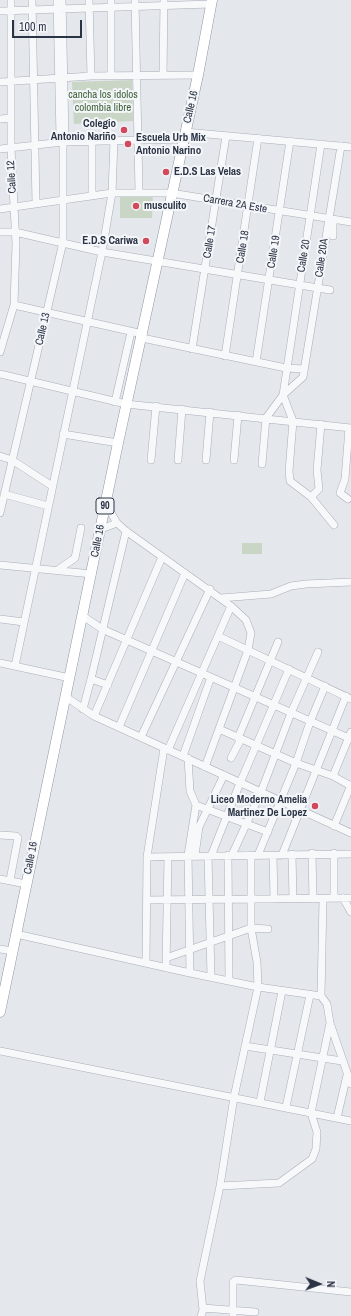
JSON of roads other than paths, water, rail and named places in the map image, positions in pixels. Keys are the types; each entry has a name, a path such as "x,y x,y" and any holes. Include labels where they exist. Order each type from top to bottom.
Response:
{"highway":[{"name":"Calle 16","path":"0,1012 6,950 16,934 17,882 66,697 126,404 158,261 171,193 198,76 211,2"}],"street":[{"name":"Calle 12","path":"0,352 14,305 15,232 11,148 11,0"},
{"path":"32,0 36,203"},
{"name":"Calle 13","path":"57,0 60,9"},
{"name":"Calle 13","path":"0,513 63,242 63,142 66,136 61,78 60,9 62,0"},
{"path":"89,0 91,76"},
{"path":"0,11 89,8 111,4 211,2"},
{"path":"135,3 139,192"},
{"path":"163,76 164,3"},
{"path":"111,4 111,76"},
{"path":"0,82 91,76 198,76"},
{"path":"0,119 11,118"},
{"path":"0,149 63,142 114,141 184,136 258,138 351,147"},
{"name":"Calle 17","path":"192,349 206,269 226,136"},
{"name":"Calle 18","path":"225,356 249,206 258,138"},
{"path":"92,141 92,195"},
{"path":"15,666 102,252 112,193 114,141"},
{"name":"Calle 19","path":"256,362 270,280 290,141"},
{"name":"Calle 20","path":"283,395 321,144"},
{"name":"Calle 20A","path":"304,369 330,220 340,146"},
{"name":"Carrera 2A Este","path":"0,209 63,198 112,193 171,193 280,212 351,222"},
{"path":"330,220 334,236"},
{"path":"0,232 15,232 102,252 330,290"},
{"path":"14,305 87,321 192,349 286,368 304,369 302,378 283,395 266,418 262,464"},
{"path":"115,402 131,332"},
{"path":"0,374 126,404 156,406 350,428 345,479 340,493 348,499"},
{"path":"283,395 293,421 290,481 311,497 334,525"},
{"path":"151,460 156,406"},
{"path":"178,460 182,409"},
{"path":"206,460 210,412"},
{"path":"234,460 238,415"},
{"path":"311,497 318,492 319,489 317,470 321,424"},
{"path":"63,434 118,443"},
{"path":"0,456 12,460 52,486"},
{"path":"4,494 48,506"},
{"path":"106,504 117,522 126,532 210,589 246,620 251,633 248,650 205,766"},
{"path":"101,529 117,522"},
{"path":"59,569 75,558 81,528"},
{"path":"83,709 126,532"},
{"path":"94,716 162,557"},
{"path":"0,564 59,569 92,574"},
{"path":"119,727 185,573"},
{"path":"221,598 271,594 291,586 306,584 351,582"},
{"path":"141,737 175,661 210,589"},
{"path":"146,964 147,857 166,749 194,691 231,606"},
{"path":"83,616 102,629 310,722 332,731 350,736 333,776"},
{"path":"0,619 24,622"},
{"path":"218,636 348,697 332,731 282,855"},
{"path":"232,758 278,642"},
{"path":"228,981 228,899 230,855 261,792 291,713 318,652"},
{"path":"0,662 70,678"},
{"path":"211,977 209,899 210,856 289,669"},
{"path":"190,973 189,899 192,855 196,827 196,805 190,791 185,757 211,677"},
{"path":"91,679 108,685"},
{"path":"255,1312 233,1314 203,1313 200,1282 220,1186 234,1097 258,987 257,962 251,928 254,855 268,832 325,686"},
{"path":"194,691 204,696"},
{"path":"66,697 94,716 205,766 280,802 351,833"},
{"path":"219,729 296,763 333,776 351,786 334,826"},
{"path":"196,827 224,775"},
{"path":"196,805 268,832"},
{"path":"0,835 16,836 18,838 17,882 0,879"},
{"path":"147,857 192,855 273,856 312,853 351,854"},
{"path":"312,853 313,899"},
{"path":"334,853 334,898"},
{"path":"292,854 293,899"},
{"path":"273,856 274,899"},
{"path":"166,968 168,857"},
{"path":"323,898 322,996 327,1004 330,1023 351,1084"},
{"path":"343,898 351,912"},
{"path":"147,900 351,898"},
{"path":"166,958 251,928 268,928"},
{"path":"16,934 228,981 282,991 322,996"},
{"path":"260,1102 282,991"},
{"path":"286,1107 310,995"},
{"path":"220,1186 279,1183 312,1159 316,1149 317,1132 311,1113 330,1023"},
{"path":"245,1046 342,1061"},
{"path":"0,1051 351,1120"},
{"path":"337,1118 347,1075"},
{"path":"233,1314 234,1282 236,1280 351,1292"}],"place":[{"name":"Colegio Antonio Nariño","path":"124,130"},
{"name":"Escuela Urb Mix Antonio Narino","path":"128,144"},
{"name":"E.D.S Las Velas","path":"166,172"},
{"name":"musculito","path":"136,206"},
{"name":"E.D.S Cariwa","path":"146,241"},
{"name":"Liceo Moderno Amelia Martinez De Lopez","path":"315,806"}],"park label":[{"name":"cancha los idolos colombia libre","path":"103,101"}]}
